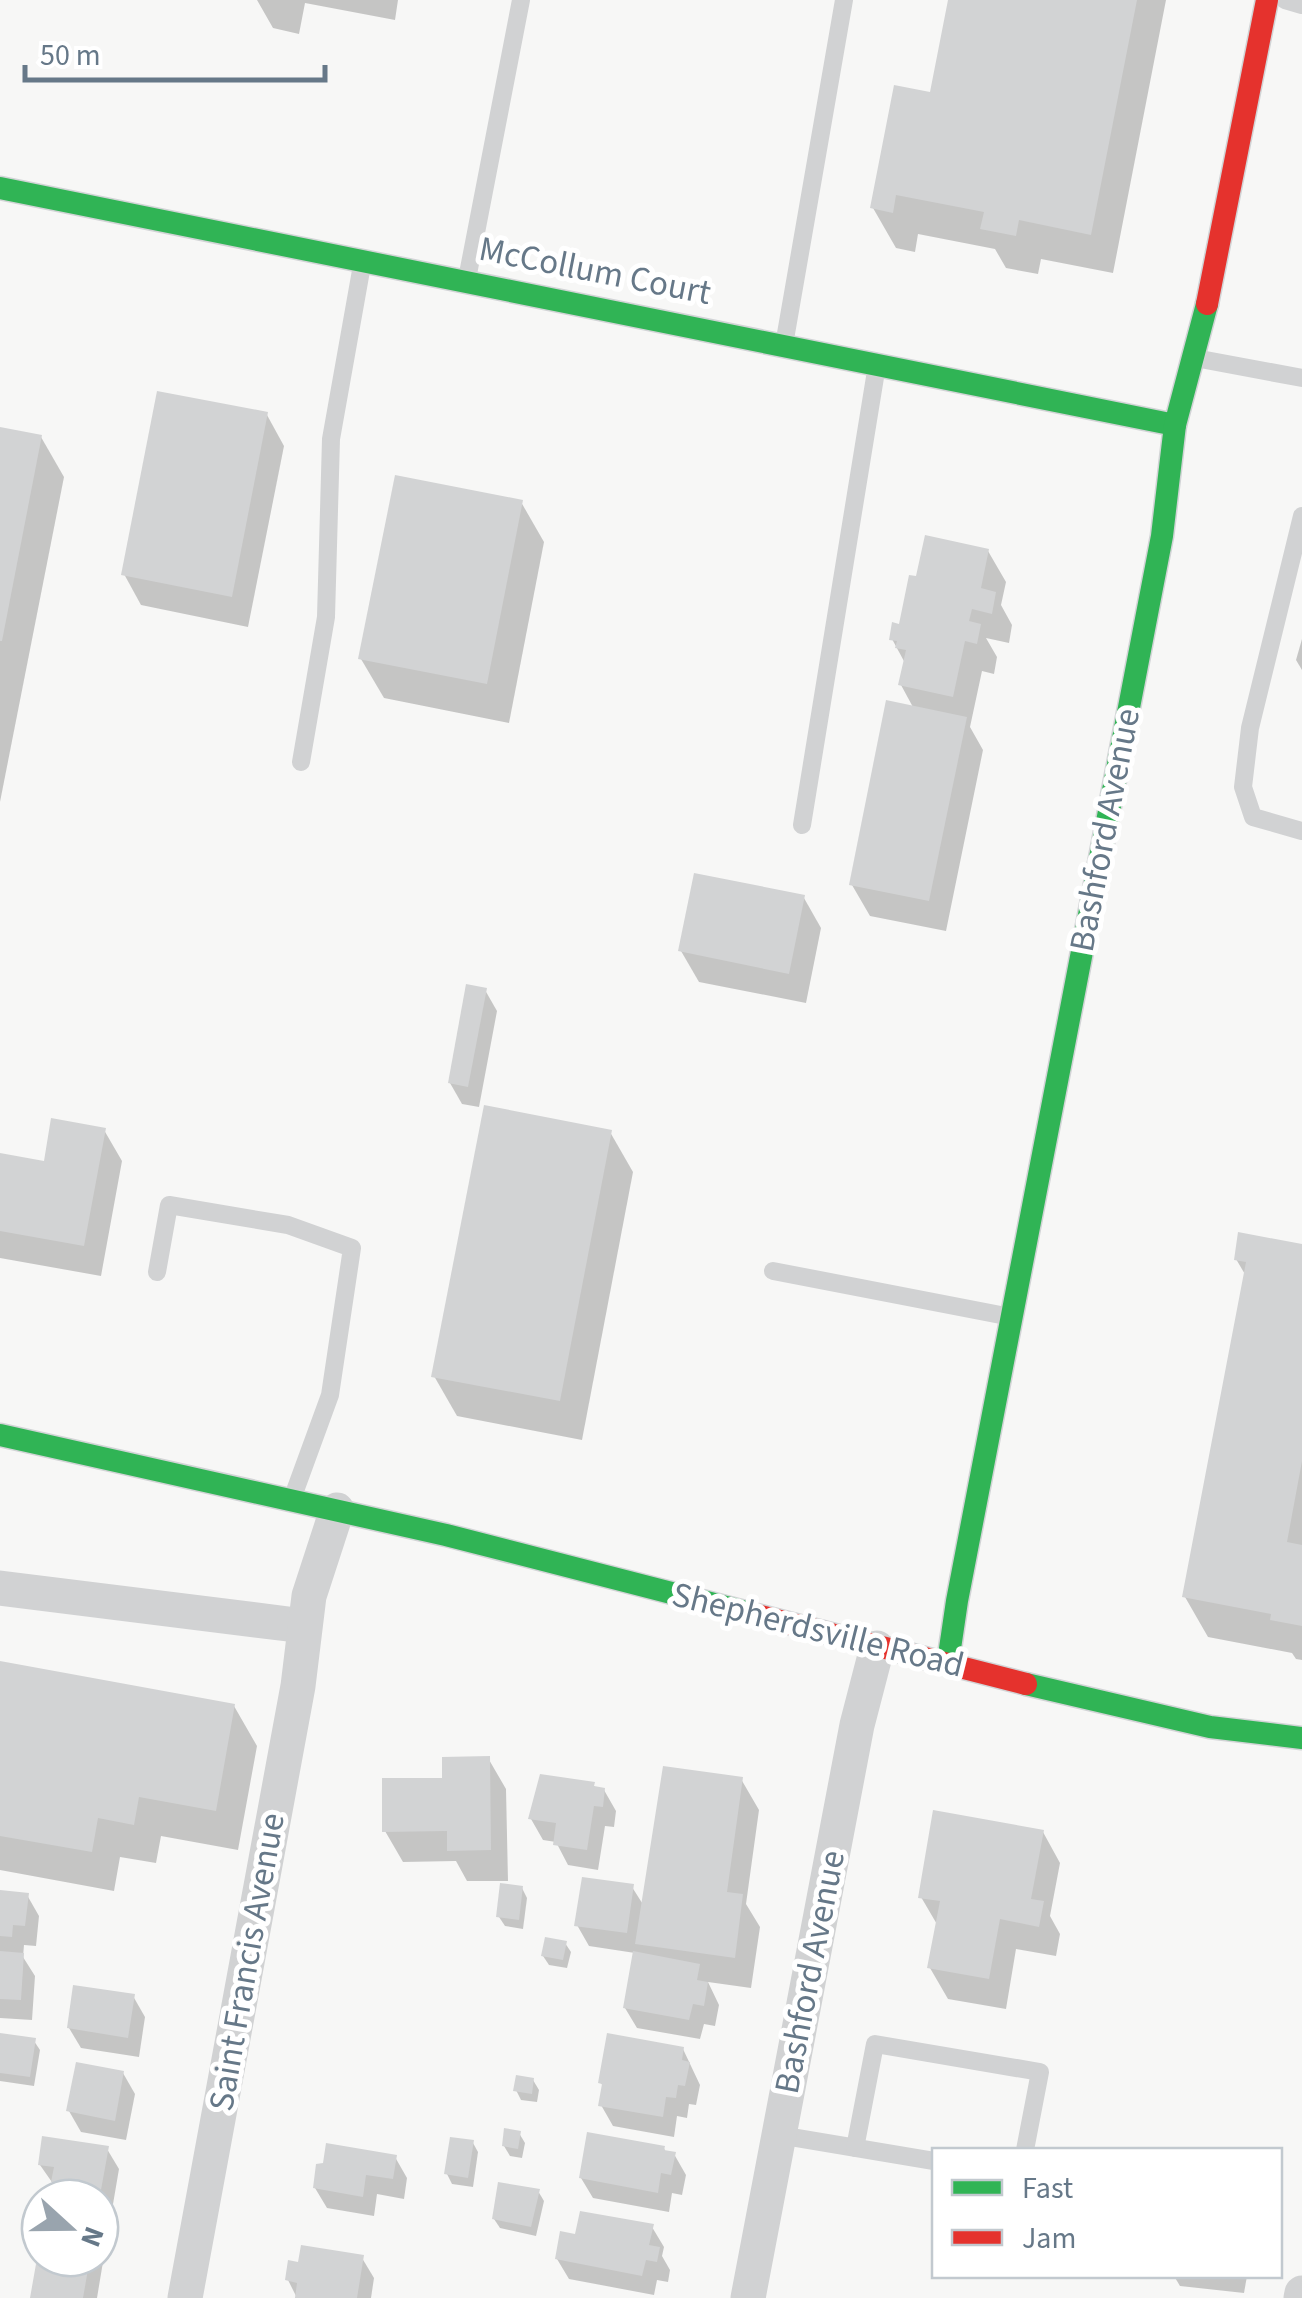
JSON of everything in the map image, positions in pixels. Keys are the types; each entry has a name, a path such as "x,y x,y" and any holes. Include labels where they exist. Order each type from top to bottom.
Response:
{"street":[{"name":"Bashford Avenue","path":"948,1662 956,1601 1162,536 1175,424 1194,358 1267,0"},
{"name":"McCollum Court","path":"0,188 1175,424"},
{"name":"Shepherdsville Road","path":"0,1435 446,1535 1072,1696 1210,1727 1302,1738"},
{"path":"0,1588 304,1626 309,1596 337,1510"},
{"name":"Saint Francis Avenue","path":"185,2298 298,1686 304,1626"},
{"name":"Bashford Avenue","path":"748,2298 857,1725 876,1648"}],"lane":[{"path":"466,281 522,0"},
{"path":"784,345 844,0"},
{"path":"1285,0 1302,4"},
{"path":"301,762 326,618 332,439 362,260"},
{"path":"1194,358 1302,378"},
{"path":"802,825 877,364"},
{"path":"1302,516 1250,728 1243,787 1253,817 1302,830"},
{"path":"157,1272 168,1205 288,1225 352,1248 330,1395 292,1500"},
{"path":"773,1271 1011,1317"},
{"path":"855,2148 875,2044 1040,2072 1024,2148"},
{"path":"779,2135 932,2161"}],"building":[{"path":"948,0 1137,0 1091,235 1019,220 1016,236 980,229 984,212 896,195 893,213 870,208 894,85 930,92"},
{"path":"157,391 268,412 232,597 121,575"},
{"path":"0,427 42,435 2,641 0,641"},
{"path":"395,475 523,500 487,684 358,659"},
{"path":"925,535 989,549 981,588 996,592 992,614 972,609 969,621 981,624 977,644 965,641 953,697 898,685 906,650 895,648 897,641 889,640 892,622 899,624 909,575 916,576"},
{"path":"886,700 967,717 929,901 849,885"},
{"path":"694,873 805,895 789,974 678,951"},
{"path":"466,984 487,988 468,1087 448,1083"},
{"path":"484,1105 612,1130 560,1401 431,1377"},
{"path":"51,1118 106,1128 84,1246 0,1231 0,1153 44,1161"},
{"path":"1238,1232 1302,1244 1302,1461 1287,1542 1302,1545 1302,1626 1270,1620 1271,1614 1182,1597 1246,1262 1234,1260"},
{"path":"0,1661 235,1704 216,1811 139,1797 134,1825 98,1818 92,1852 0,1836"},
{"path":"490,1756 491,1850 447,1851 447,1831 382,1832 382,1778 442,1778 442,1757"},
{"path":"663,1766 743,1777 727,1892 743,1894 735,1958 635,1944"},
{"path":"540,1774 595,1782 594,1786 605,1788 603,1807 594,1806 587,1850 553,1845 556,1823 528,1819"},
{"path":"933,1810 1044,1830 1031,1899 1044,1901 1039,1927 1000,1919 989,1979 927,1968 940,1901 918,1898"},
{"path":"582,1877 634,1884 627,1933 574,1926"},
{"path":"500,1883 523,1886 519,1920 496,1917"},
{"path":"0,1890 29,1893 25,1926 13,1925 12,1937 0,1936"},
{"path":"545,1937 567,1941 563,1960 541,1956"},
{"path":"0,1951 24,1953 21,2000 0,1999"},
{"path":"633,1951 700,1964 697,1980 708,1982 704,2006 693,2004 689,2020 623,2008"},
{"path":"73,1985 135,1994 128,2038 67,2028"},
{"path":"0,2033 36,2038 30,2077 0,2073"},
{"path":"607,2033 684,2047 682,2060 690,2062 685,2086 678,2085 676,2098 666,2097 663,2117 598,2106"},
{"path":"76,2062 124,2071 115,2121 66,2111"},
{"path":"516,2075 534,2078 532,2094 513,2091"},
{"path":"504,2128 521,2131 518,2149 502,2146"},
{"path":"587,2132 665,2146 664,2150 676,2152 671,2175 661,2173 658,2193 579,2178"},
{"path":"42,2136 109,2146 103,2178 52,2178 54,2167 38,2165"},
{"path":"450,2137 474,2140 468,2178 444,2174"},
{"path":"326,2143 397,2155 393,2179 366,2175 363,2197 313,2188 316,2164 323,2163"},
{"path":"498,2182 540,2189 531,2227 492,2219"},
{"path":"580,2211 654,2224 649,2245 660,2247 657,2262 646,2260 642,2276 555,2259 560,2231 575,2234"},
{"path":"301,2245 364,2255 357,2298 295,2298 297,2283 285,2280 288,2260 298,2262"},
{"path":"34,2278 86,2278 83,2298 30,2298"}],"traffic: fast":[{"path":"0,188 1175,425"},
{"path":"948,1662 1162,536 1175,425 1207,304"},
{"path":"0,1435 446,1535 749,1613"},
{"path":"1026,1684 1210,1727 1302,1738"}],"traffic: jam":[{"path":"1207,304 1267,0"},
{"path":"749,1613 1026,1684"}]}
